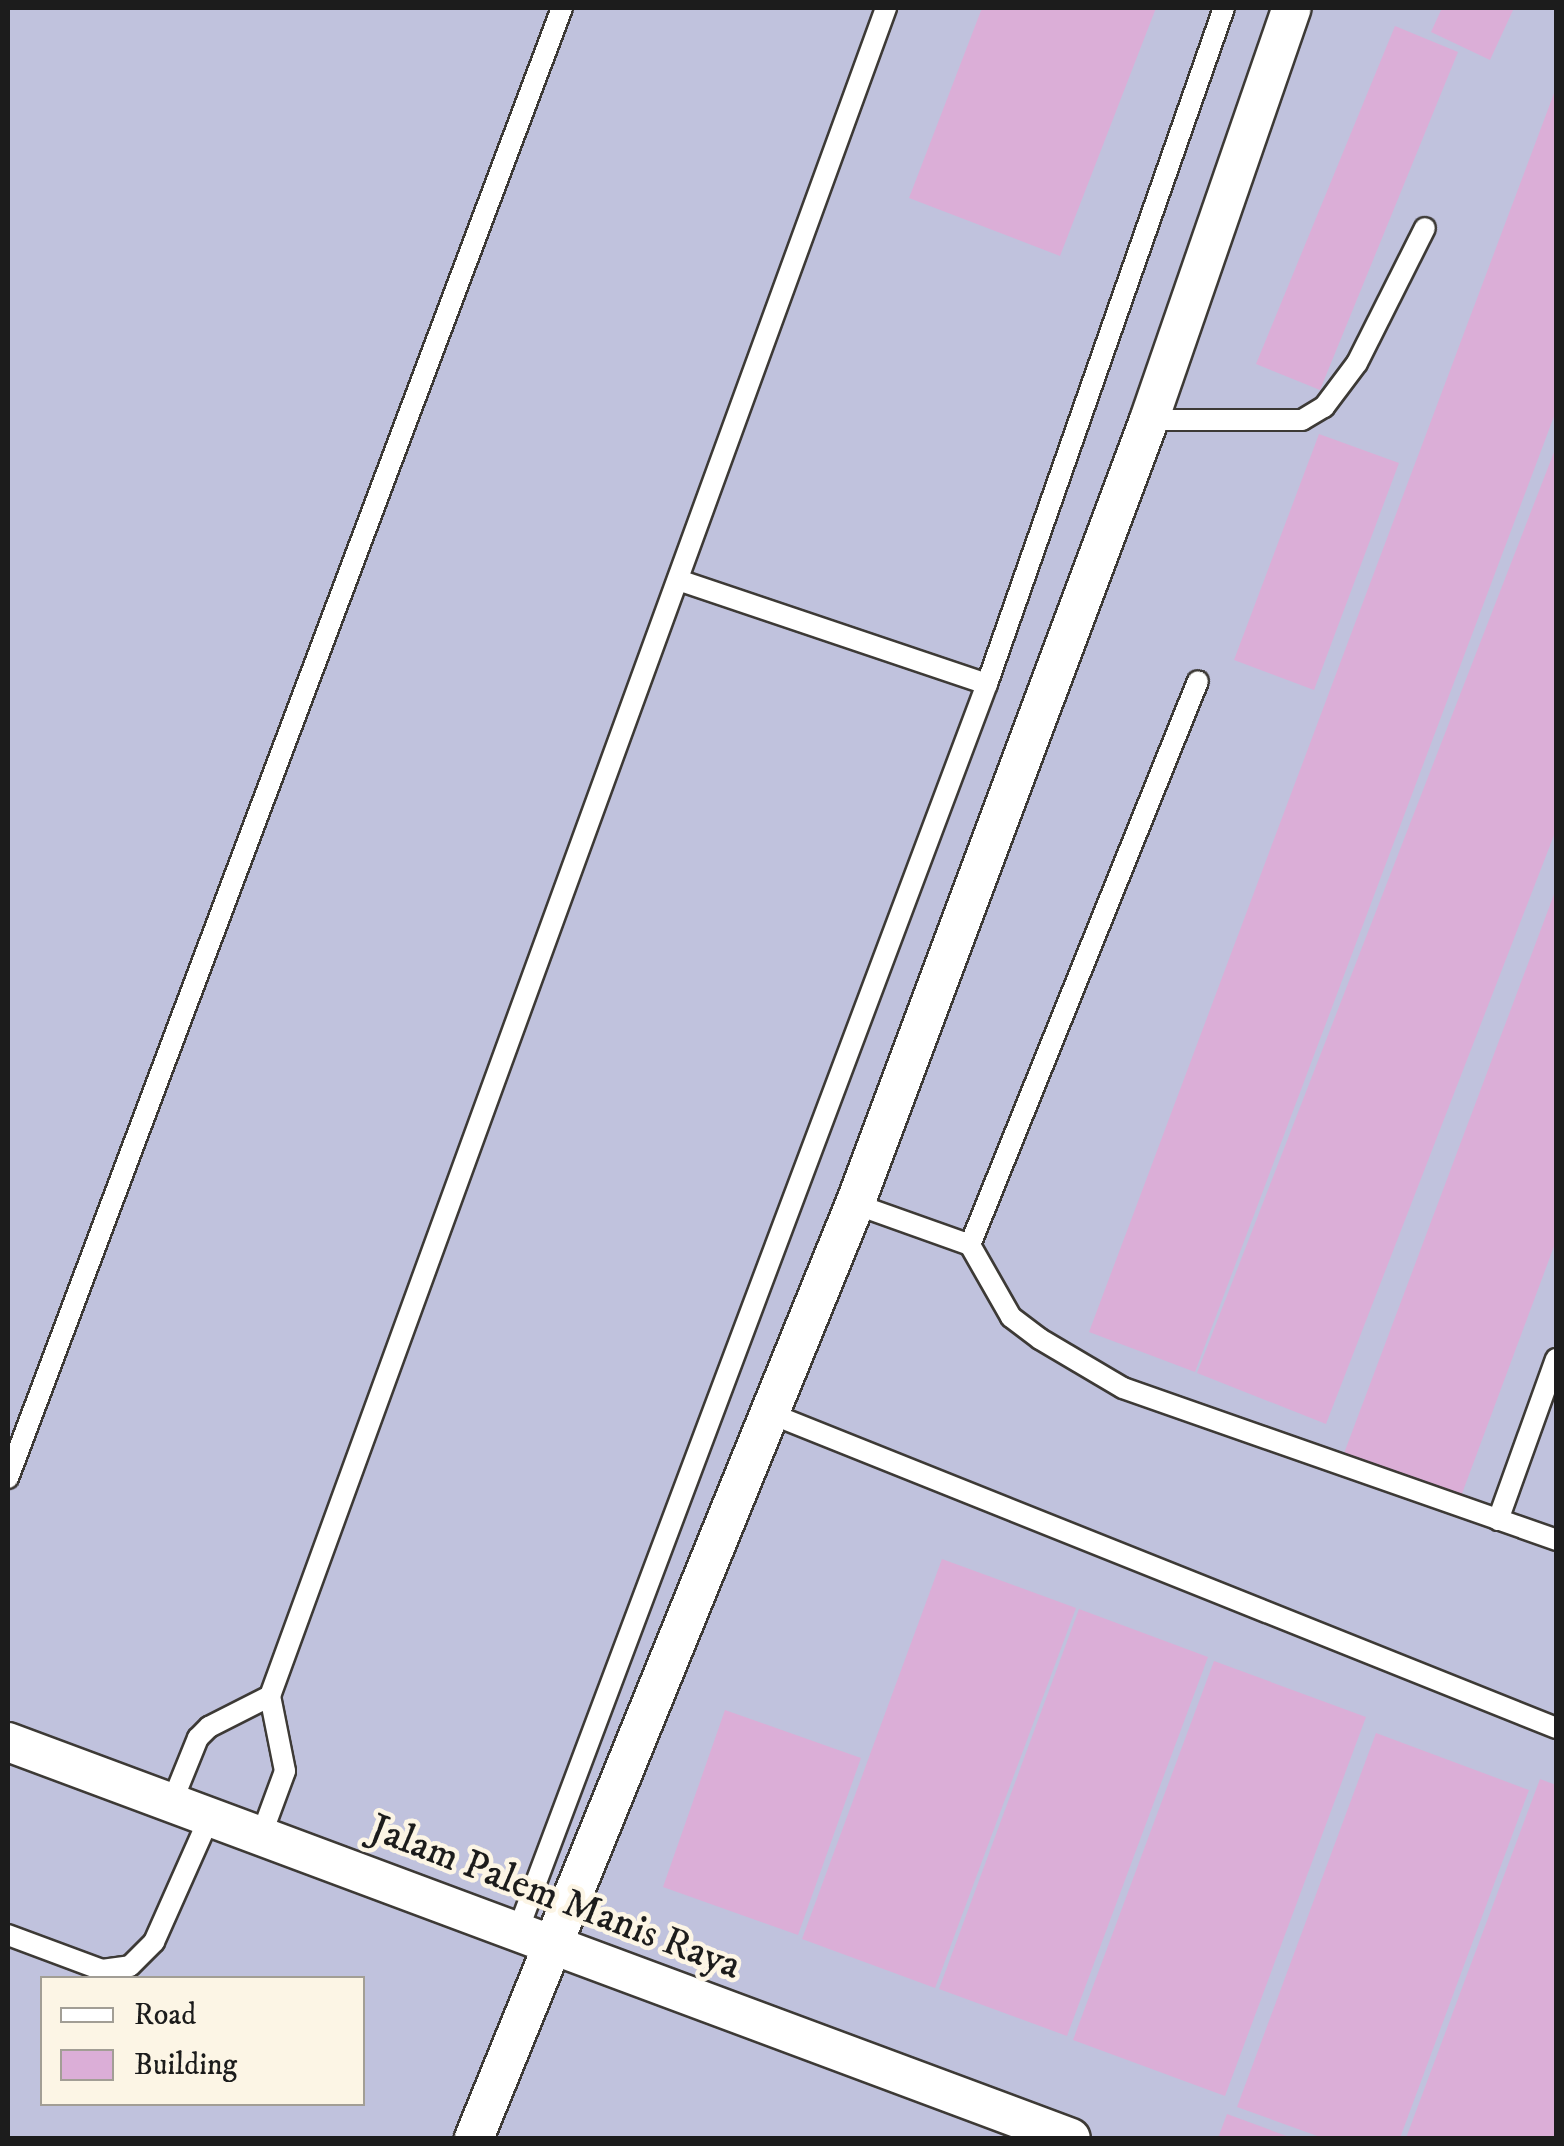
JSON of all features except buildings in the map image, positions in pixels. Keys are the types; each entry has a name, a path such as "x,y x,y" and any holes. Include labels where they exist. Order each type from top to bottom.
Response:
{"street":[{"path":"474,2138 534,1939 769,1413 855,1204 1149,420 1292,8"},
{"name":"Jalam Palem Manis Raya","path":"8,1742 1071,2138"}],"lane":[{"path":"8,1478 562,8"},
{"path":"261,1836 285,1771 270,1696 886,8"},
{"path":"534,1939 986,684 1224,8"},
{"path":"1149,420 1302,420 1324,407 1357,363 1426,228"},
{"path":"678,580 986,684"},
{"path":"970,1245 1198,681"},
{"path":"855,1204 970,1245 990,1286 1012,1317 1040,1340 1122,1388 1556,1540"},
{"path":"1498,1520 1556,1359"},
{"path":"769,1413 1556,1728"},
{"path":"172,1802 198,1738 208,1727 270,1696"},
{"path":"8,1934 102,1970 130,1966 154,1942 210,1816"}],"shaded area":[{"path":"8,8 1556,8 1556,2138 8,2138"}]}
